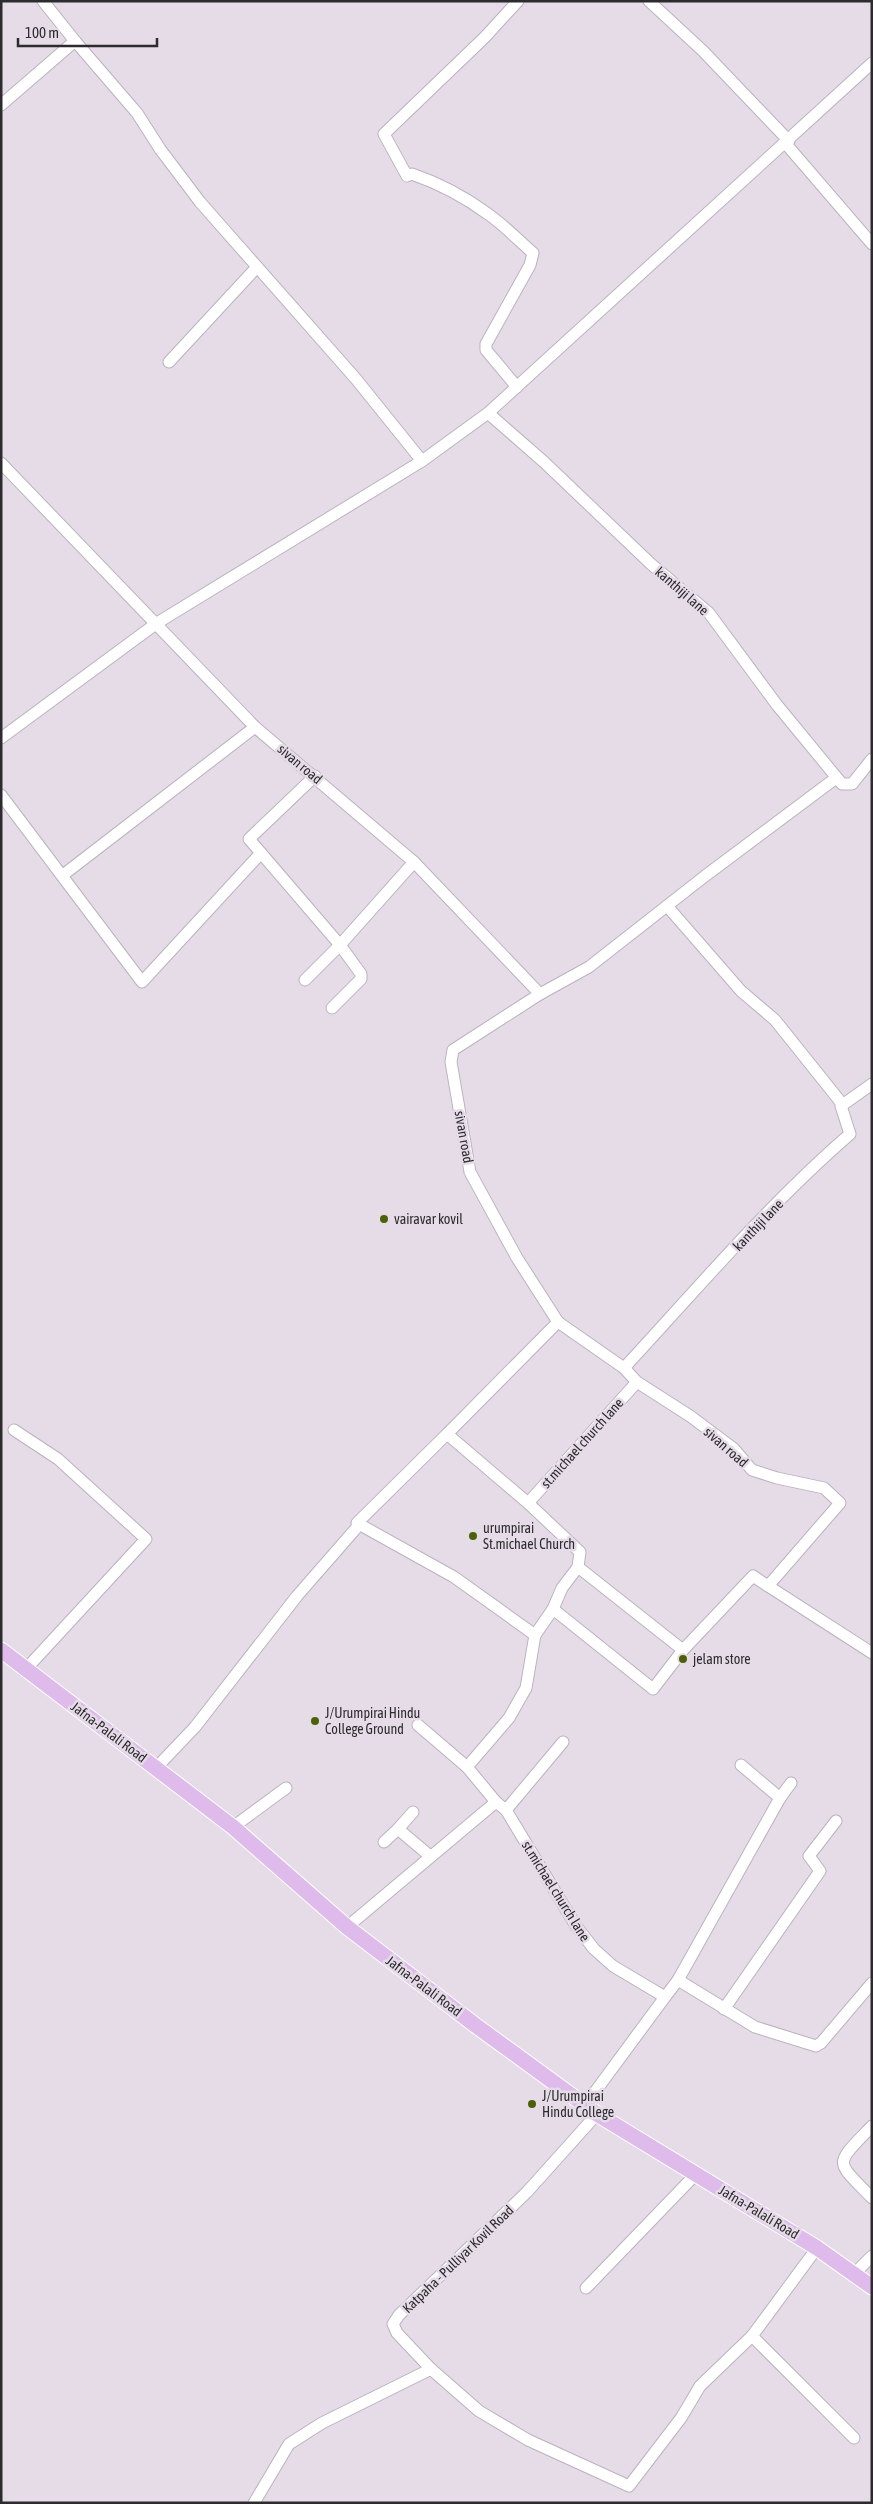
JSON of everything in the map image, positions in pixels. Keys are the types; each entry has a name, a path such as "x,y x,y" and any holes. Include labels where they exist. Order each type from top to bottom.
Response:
{"main road":[{"name":"Jafna-Palali Road","path":"1,1650 233,1827 347,1927 475,2025 591,2109 855,2272 872,2287"}],"street":[{"path":"44,1 137,113 160,149 200,202 356,379 422,461"},
{"path":"517,387 486,350 486,344 530,265 533,253 489,214 473,204 433,181 412,174 407,176 384,134 485,37 518,1"},
{"path":"649,1 703,51 787,142 872,244"},
{"path":"1,105 76,41"},
{"path":"1,738 157,623 422,461 488,413 872,64"},
{"path":"169,362 258,267"},
{"name":"kanthiji lane","path":"488,413 544,462 651,564 709,613 777,706 836,778"},
{"name":"sivan road","path":"1,463 255,727 414,862 540,994 453,1050 451,1062 470,1172 517,1258 558,1322 624,1368 637,1382 690,1416 734,1450 752,1470 777,1478 824,1488 840,1503 768,1586"},
{"path":"63,875 255,727"},
{"path":"540,994 589,967 666,906 836,778 842,784 852,784 872,759"},
{"path":"315,776 251,835 249,839 340,945 361,974 361,979 332,1008"},
{"path":"1,795 142,982 261,853"},
{"path":"305,980 340,945 414,862"},
{"path":"666,906 741,991 775,1020 843,1105 872,1084"},
{"name":"kanthiji lane","path":"624,1368 763,1218 818,1162 850,1134 841,1106 843,1105"},
{"path":"536,1635 454,1577 357,1523 558,1322"},
{"name":"st.michael church lane","path":"528,1503 637,1382"},
{"path":"14,1430 58,1459 146,1539 26,1669"},
{"path":"447,1434 528,1503 580,1552 578,1567 562,1588 536,1635 526,1688 509,1718 467,1767"},
{"path":"156,1768 195,1727 297,1596 360,1525"},
{"path":"578,1567 682,1650"},
{"path":"552,1609 653,1689 682,1650 753,1576 872,1653"},
{"name":"st.michael church lane","path":"418,1725 467,1767 496,1802 506,1810 576,1926 594,1949 613,1966 664,1997"},
{"path":"506,1810 563,1742"},
{"path":"741,1765 780,1798"},
{"path":"591,2109 664,1997 678,1980 780,1798 791,1783"},
{"path":"233,1827 286,1788"},
{"path":"347,1927 496,1802"},
{"path":"384,1842 413,1812"},
{"path":"724,2009 820,1872 808,1856 836,1821"},
{"path":"398,1829 430,1856"},
{"path":"678,1980 755,2027 816,2046 821,2043 872,1983"},
{"name":"Katpaha - Pulliyar Kovil Road","path":"431,2369 397,2333 393,2324 399,2315 527,2192 591,2109"},
{"path":"872,2126 844,2155 842,2162 844,2170 872,2198"},
{"path":"586,2288 696,2174"},
{"path":"254,2503 289,2444 322,2423 431,2369 479,2412 528,2440 629,2486 681,2418 700,2386 752,2336 817,2248"},
{"path":"855,2272 872,2256"},
{"path":"752,2336 854,2438"}],"place":[{"name":"vairavar kovil","path":"384,1219"},
{"name":"urumpirai St.michael Church","path":"473,1536"},
{"name":"jelam store","path":"683,1659"},
{"name":"J/Urumpirai Hindu College Ground","path":"315,1721"},
{"name":"J/Urumpirai Hindu College","path":"532,2104"}]}
